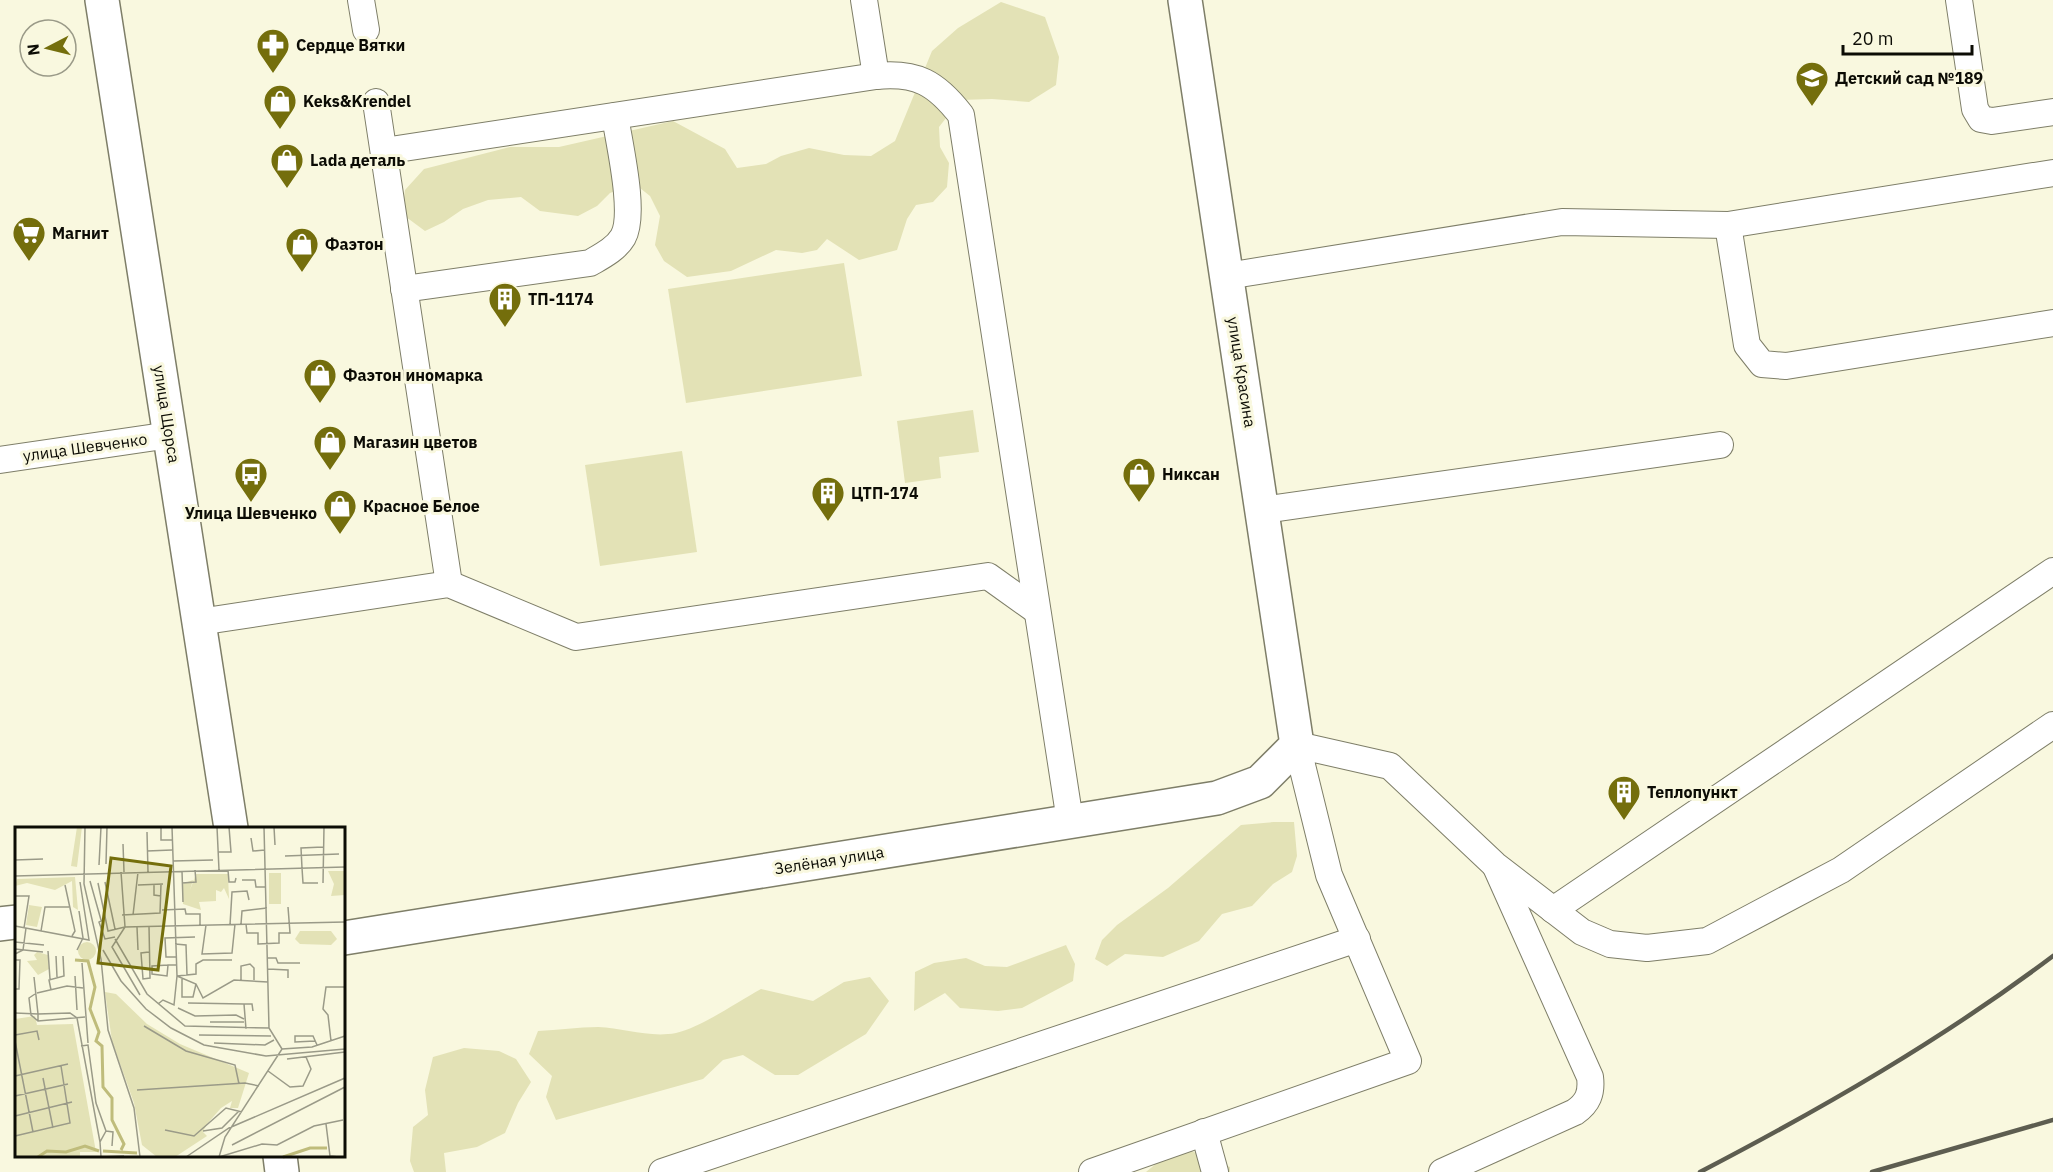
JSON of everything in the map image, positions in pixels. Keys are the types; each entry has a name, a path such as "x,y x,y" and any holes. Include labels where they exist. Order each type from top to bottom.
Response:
{"street":[{"name":"улица Щорса","path":"102,0 231,827"},
{"name":"улица Красина","path":"1185,0 1297,745"},
{"name":"Зелёная улица","path":"345,938 1217,798 1260,782 1297,745"},
{"path":"0,924 15,922"},
{"path":"280,1157 282,1172"}],"lane":[{"path":"361,0 366,30"},
{"path":"864,0 876,76"},
{"path":"1959,0 1975,109 1981,119 1992,121 2053,112"},
{"path":"384,151 876,76 898,74 926,82 946,95 961,116 1070,821"},
{"path":"376,102 449,584"},
{"path":"405,289 590,262 607,253 623,237 629,212 615,116"},
{"path":"1227,276 1562,222 1728,225 2053,173"},
{"path":"1728,225 1747,345 1762,364 1786,366 2053,323"},
{"name":"улица Шевченко","path":"0,460 170,435"},
{"path":"1263,510 1720,445"},
{"path":"1553,910 2053,571"},
{"path":"199,622 449,584 576,637 988,576 1037,610"},
{"path":"1092,1172 1408,1061 1329,874 1297,745 1390,766 1495,865 1582,932 1610,944 1647,948 1707,941 1841,870 2053,725"},
{"path":"1442,1172 1575,1112 1587,1100 1592,1088 1590,1077 1495,865"},
{"path":"662,1172 1357,939"},
{"path":"1204,1132 1215,1172"}],"green space":[{"path":"1001,2 1045,17 1059,57 1056,85 1029,102 992,99 960,100 939,127 940,147 949,163 947,187 933,202 916,205 907,219 897,250 859,260 827,239 817,250 802,253 776,250 731,271 687,277 664,261 655,245 660,216 650,196 635,184 610,193 597,206 578,216 540,211 521,197 488,200 463,209 425,231 402,214 405,190 424,169 510,147 559,147 673,121 725,149 737,168 766,164 781,156 809,148 844,155 871,156 895,141 932,51 958,28"},
{"path":"844,263 862,376 686,403 668,289"},
{"path":"973,410 979,452 939,457 941,478 905,483 897,421"},
{"path":"682,451 697,552 600,566 585,465"},
{"path":"1294,822 1297,856 1292,872 1273,884 1252,906 1222,914 1199,941 1163,957 1125,954 1107,966 1095,959 1102,940 1117,925 1168,888 1241,825"},
{"path":"1066,945 1075,964 1073,981 1022,1008 998,1011 960,1008 945,993 914,1011 915,972 934,963 966,958 985,966 1007,967"},
{"path":"870,977 889,1001 866,1034 798,1075 775,1075 743,1055 723,1060 703,1079 556,1120 546,1097 552,1076 529,1054 538,1031 598,1027 646,1034 676,1033 708,1020 761,989 813,1001 844,982"},
{"path":"464,1048 499,1051 516,1059 531,1082 518,1103 505,1133 477,1147 444,1153 446,1172 414,1172 410,1161 413,1127 428,1115 425,1090 433,1057"},
{"path":"1189,1150 1230,1167 1230,1172 1146,1172 1163,1158"}],"railway":[{"path":"1700,1172 1792,1123 1881,1071 1969,1016 2053,956"},
{"path":"1872,1172 2053,1120"}],"place":[{"name":"Сердце Вятки","path":"273,74"},
{"name":"Детский сад №189","path":"1812,107"},
{"name":"Keks&Krendel","path":"280,130"},
{"name":"Lada деталь","path":"287,189"},
{"name":"Магнит","path":"29,262"},
{"name":"Фаэтон","path":"302,273"},
{"name":"ТП-1174","path":"505,328"},
{"name":"Фаэтон иномарка","path":"320,404"},
{"name":"Магазин цветов","path":"330,471"},
{"name":"Улица Шевченко","path":"251,503"},
{"name":"Никсан","path":"1139,503"},
{"name":"ЦТП-174","path":"828,522"},
{"name":"Красное Белое","path":"340,535"},
{"name":"Теплопункт","path":"1624,821"}]}
